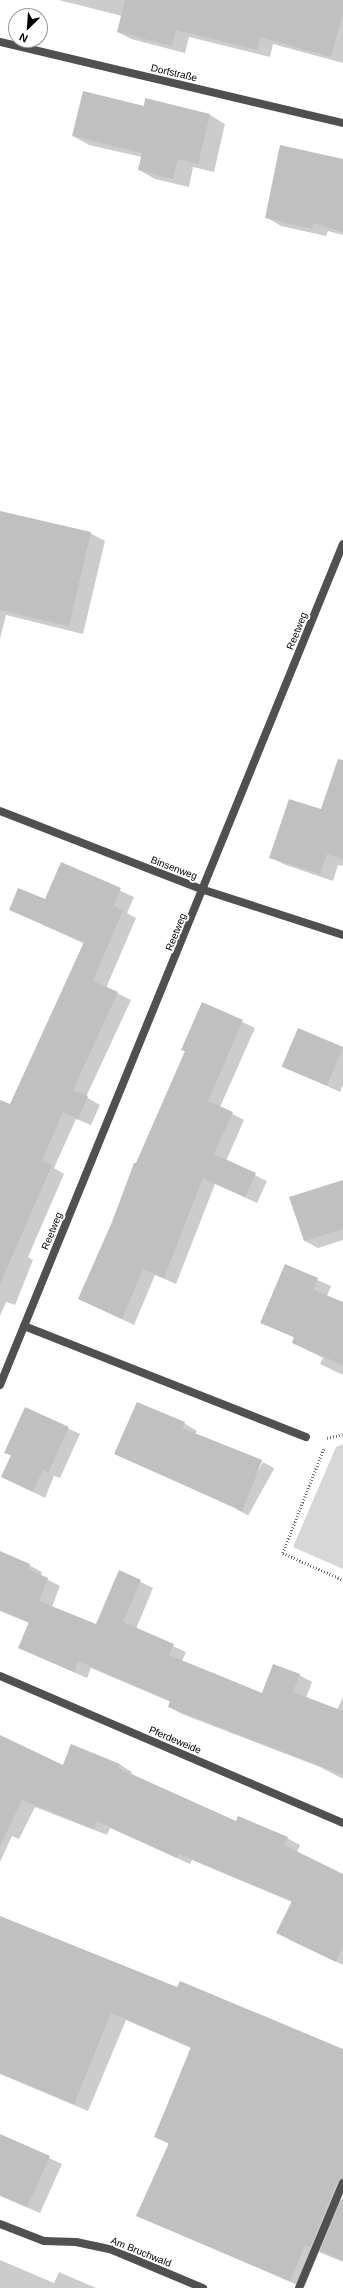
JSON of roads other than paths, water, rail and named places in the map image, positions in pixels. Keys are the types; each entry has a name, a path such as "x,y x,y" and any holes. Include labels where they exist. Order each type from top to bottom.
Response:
{"street":[{"name":"Dorfstraße","path":"0,42 343,123"},
{"name":"Reetweg","path":"0,1385 204,890 343,544"},
{"name":"Binsenweg","path":"0,811 204,890 343,935"},
{"path":"24,1326 306,1437"},
{"name":"Pferdeweide","path":"0,1676 343,1823"},
{"path":"299,2288 343,2183"},
{"name":"Am Bruchwald","path":"0,2224 44,2241 76,2242 110,2249 203,2288"}]}
